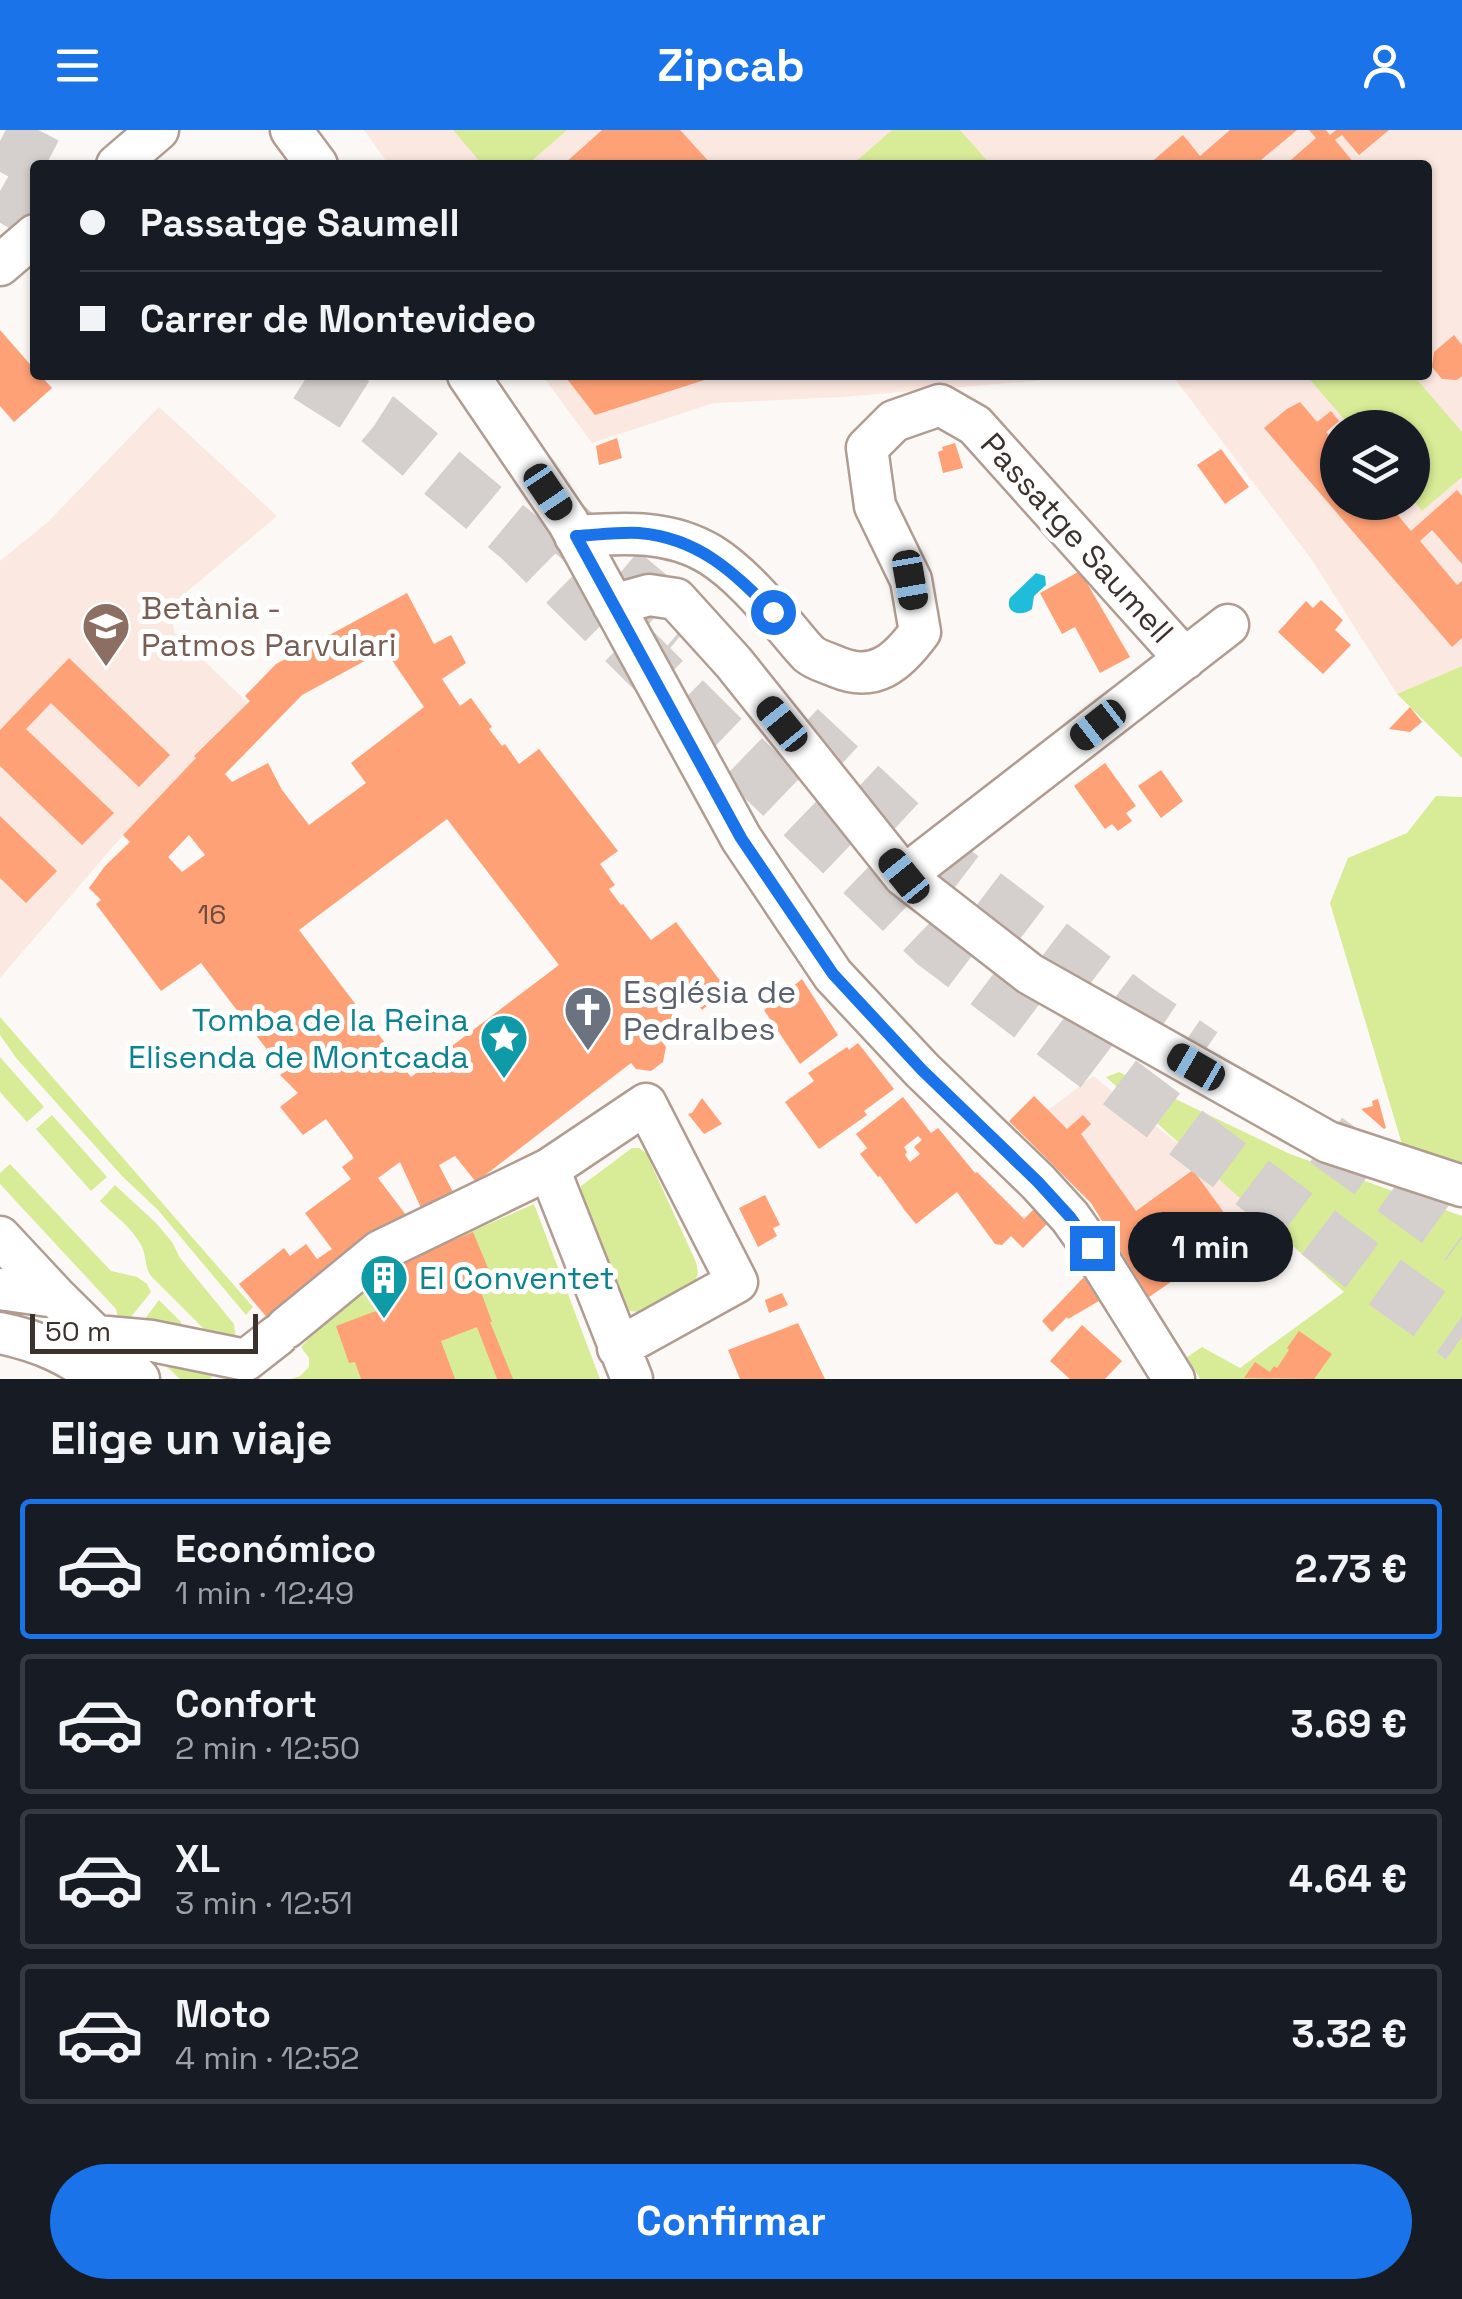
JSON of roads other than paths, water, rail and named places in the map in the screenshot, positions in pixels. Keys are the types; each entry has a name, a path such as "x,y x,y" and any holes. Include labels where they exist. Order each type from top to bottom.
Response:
{"street":[{"path":"123,160 158,130"},
{"path":"291,130 313,160"},
{"path":"0,265 30,239"},
{"path":"472,380 576,536 741,838 833,974 922,1070 1070,1217 1174,1379"},
{"name":"Passatge Saumell","path":"576,536 636,533 668,537 710,555 773,612 811,656 851,673 882,669 902,655 920,632 910,580 875,506 867,448 894,422 940,405 975,425 1185,659"},
{"path":"612,606 648,595 676,599 734,663 904,876 1030,974 1328,1142 1462,1186"},
{"path":"904,876 1228,625"},
{"path":"96,1336 152,1341 248,1369 282,1331 380,1251 549,1168 646,1104 737,1282 625,1364 549,1168"},
{"path":"0,1237 140,1379"},
{"path":"0,1289 56,1297"},
{"path":"0,1333 40,1342 101,1379"}],"water":[{"path":"1036,573 1045,576 1046,585 1034,596 1032,609 1015,613 1010,608 1010,598"}],"tunnel":[{"path":"0,141 36,160"},
{"path":"0,191 30,208"},
{"path":"316,380 379,420 521,539 935,943 1462,1337"},
{"path":"557,519 687,628"},
{"path":"799,729 942,863 1134,1009 1202,1055"},
{"path":"1326,1140 1462,1238"}],"place":[{"name":"Betània - Patmos Parvulari","path":"106,668"},
{"name":"Església de Pedralbes","path":"588,1052"},
{"name":"Tomba de la Reina Elisenda de Montcada","path":"504,1080"},
{"name":"El Conventet","path":"384,1320"}]}
